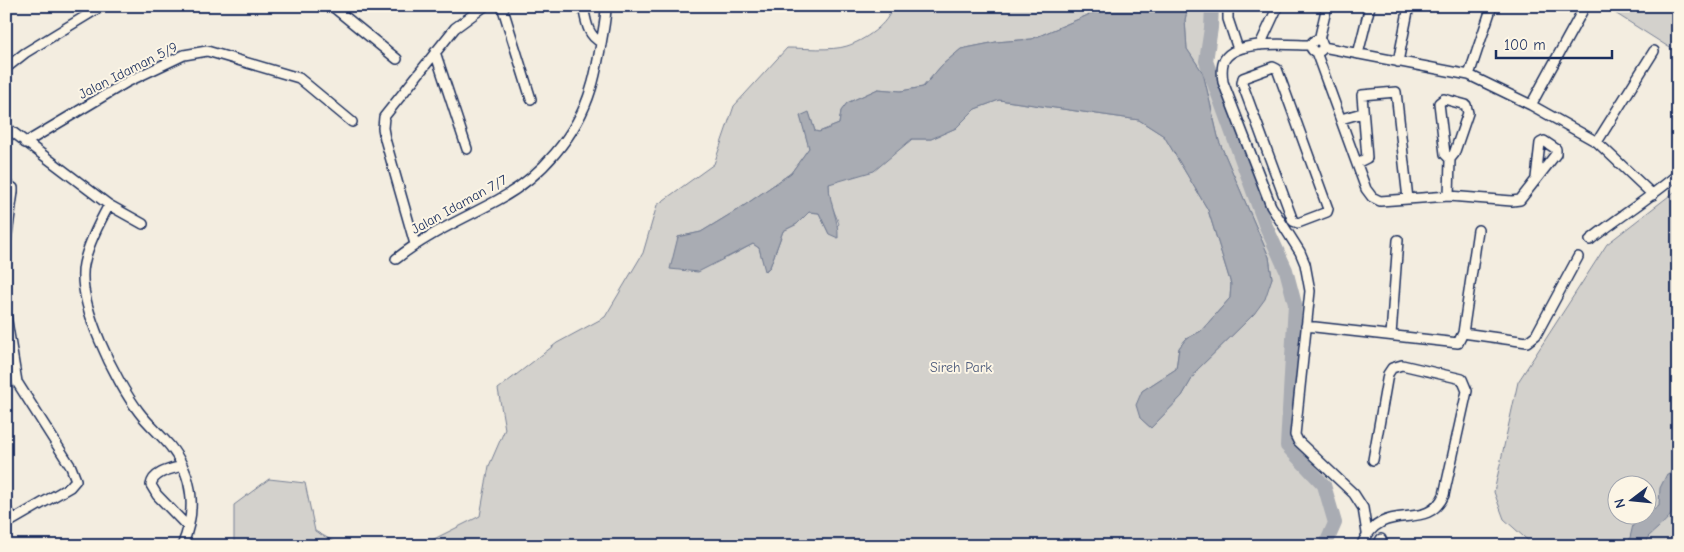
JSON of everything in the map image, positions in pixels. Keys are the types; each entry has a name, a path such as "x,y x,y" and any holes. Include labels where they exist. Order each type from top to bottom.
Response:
{"street":[{"path":"6,68 24,53 92,8 102,6"},
{"path":"332,6 397,59"},
{"path":"414,244 384,134 384,117 435,52 461,23 485,6"},
{"path":"502,6 531,99"},
{"path":"583,6 590,34 594,39 601,42"},
{"name":"Jalan Idaman 7/7","path":"396,259 414,244 498,200 522,184 544,165 563,143 586,104 596,71 606,6"},
{"path":"1228,6 1228,19 1238,49"},
{"path":"1260,45 1278,6"},
{"path":"1328,6 1317,46 1366,189 1372,197 1380,201 1449,196 1512,202 1520,200 1536,178"},
{"path":"1358,54 1370,6"},
{"path":"1398,62 1408,6"},
{"path":"1469,75 1492,6"},
{"path":"1531,105 1584,8"},
{"path":"1367,533 1363,508 1354,494 1298,441 1295,435 1310,291 1305,264 1300,252 1279,222 1234,111 1223,82 1222,70 1225,59 1238,49 1260,45 1317,46 1469,75 1531,105 1598,142 1653,195"},
{"name":"Jalan Idaman 5/9","path":"25,143 127,82 184,55 207,51 299,78 352,122"},
{"path":"1598,142 1654,51"},
{"path":"435,52 467,148"},
{"path":"1276,67 1328,211 1295,223 1282,194 1250,105 1242,83 1243,78 1276,67"},
{"path":"1357,163 1367,158 1362,95 1396,92 1408,199"},
{"path":"1449,196 1450,159 1454,154 1468,114 1468,108 1444,99 1439,102 1445,154 1450,159"},
{"path":"1234,111 1250,105"},
{"path":"1341,119 1362,113"},
{"path":"6,127 109,205 143,224"},
{"path":"1590,240 1627,211 1653,195 1678,174"},
{"path":"6,184 13,188 13,192 6,242"},
{"path":"1268,198 1282,194"},
{"path":"109,205 101,219 83,265 84,289 94,328 115,371 138,411 170,447 182,466 191,490 192,506 182,546"},
{"path":"1306,326 1458,343 1463,333 1478,230"},
{"path":"1391,335 1398,240"},
{"path":"1463,333 1527,342 1536,335 1578,257"},
{"path":"6,315 17,382 71,467 76,480 70,488 10,522 6,509"},
{"path":"1361,546 1367,533 1376,524 1389,519 1429,513 1440,506 1467,391 1462,379 1402,365 1392,368 1388,374 1373,460"},
{"path":"182,466 157,476 152,480 151,485 157,495 188,527"}],"green space":[{"name":"Sireh Park","path":"892,6 1109,6 1032,39 996,42 961,49 942,65 923,87 901,91 878,89 847,103 841,111 839,124 819,132 815,131 809,113 801,116 809,148 791,173 742,207 701,232 678,237 727,258 753,244 759,248 766,271 770,267 783,231 797,224 809,212 819,213 829,234 839,224 830,201 829,184 894,153 912,139 931,139 956,128 975,109 999,100 1139,120 1164,136 1208,210 1231,284 1230,298 1201,331 1186,339 1179,348 1176,369 1142,391 1140,418 1151,428 1182,396 1197,370 1254,314 1272,278 1269,257 1219,141 1203,73 1187,49 1185,20 1188,6 1212,6 1206,61 1265,224 1286,270 1295,304 1287,446 1324,485 1335,523 1325,546 414,546 428,542 480,516 489,466 505,429 498,389 557,343 605,317 643,253 657,205 714,164 734,106 787,48 841,48 853,44 875,31 886,19"},
{"path":"1604,6 1678,6 1678,53"},
{"path":"1678,189 1678,546 1534,546 1504,519 1494,492 1518,382 1607,244"},
{"path":"269,479 305,483 315,531 342,546 234,546 234,505"}],"shaded area":[{"path":"1109,6 1188,6 1185,20 1187,49 1203,73 1219,141 1269,257 1272,278 1265,299 1254,314 1197,370 1182,396 1151,428 1140,418 1136,405 1142,391 1176,369 1179,348 1186,339 1201,331 1230,298 1231,284 1208,210 1164,136 1139,120 999,100 975,109 956,128 931,139 912,139 874,171 829,184 838,238 829,234 819,213 809,212 797,224 783,231 770,267 765,271 759,248 753,244 698,272 670,269 678,237 701,232 742,207 791,173 809,148 800,116 809,112 815,131 819,132 839,124 841,111 847,103 878,89 901,91 923,87 942,65 961,49 996,42 1032,39"},
{"path":"1678,471 1678,495 1675,509 1666,521 1648,537 1647,546 1628,546 1633,525 1656,524 1656,507 1659,505 1660,488 1667,474"}],"waterway":[{"path":"1212,6 1206,61 1265,224 1286,270 1295,304 1287,446 1324,485 1335,523 1325,546"}]}
